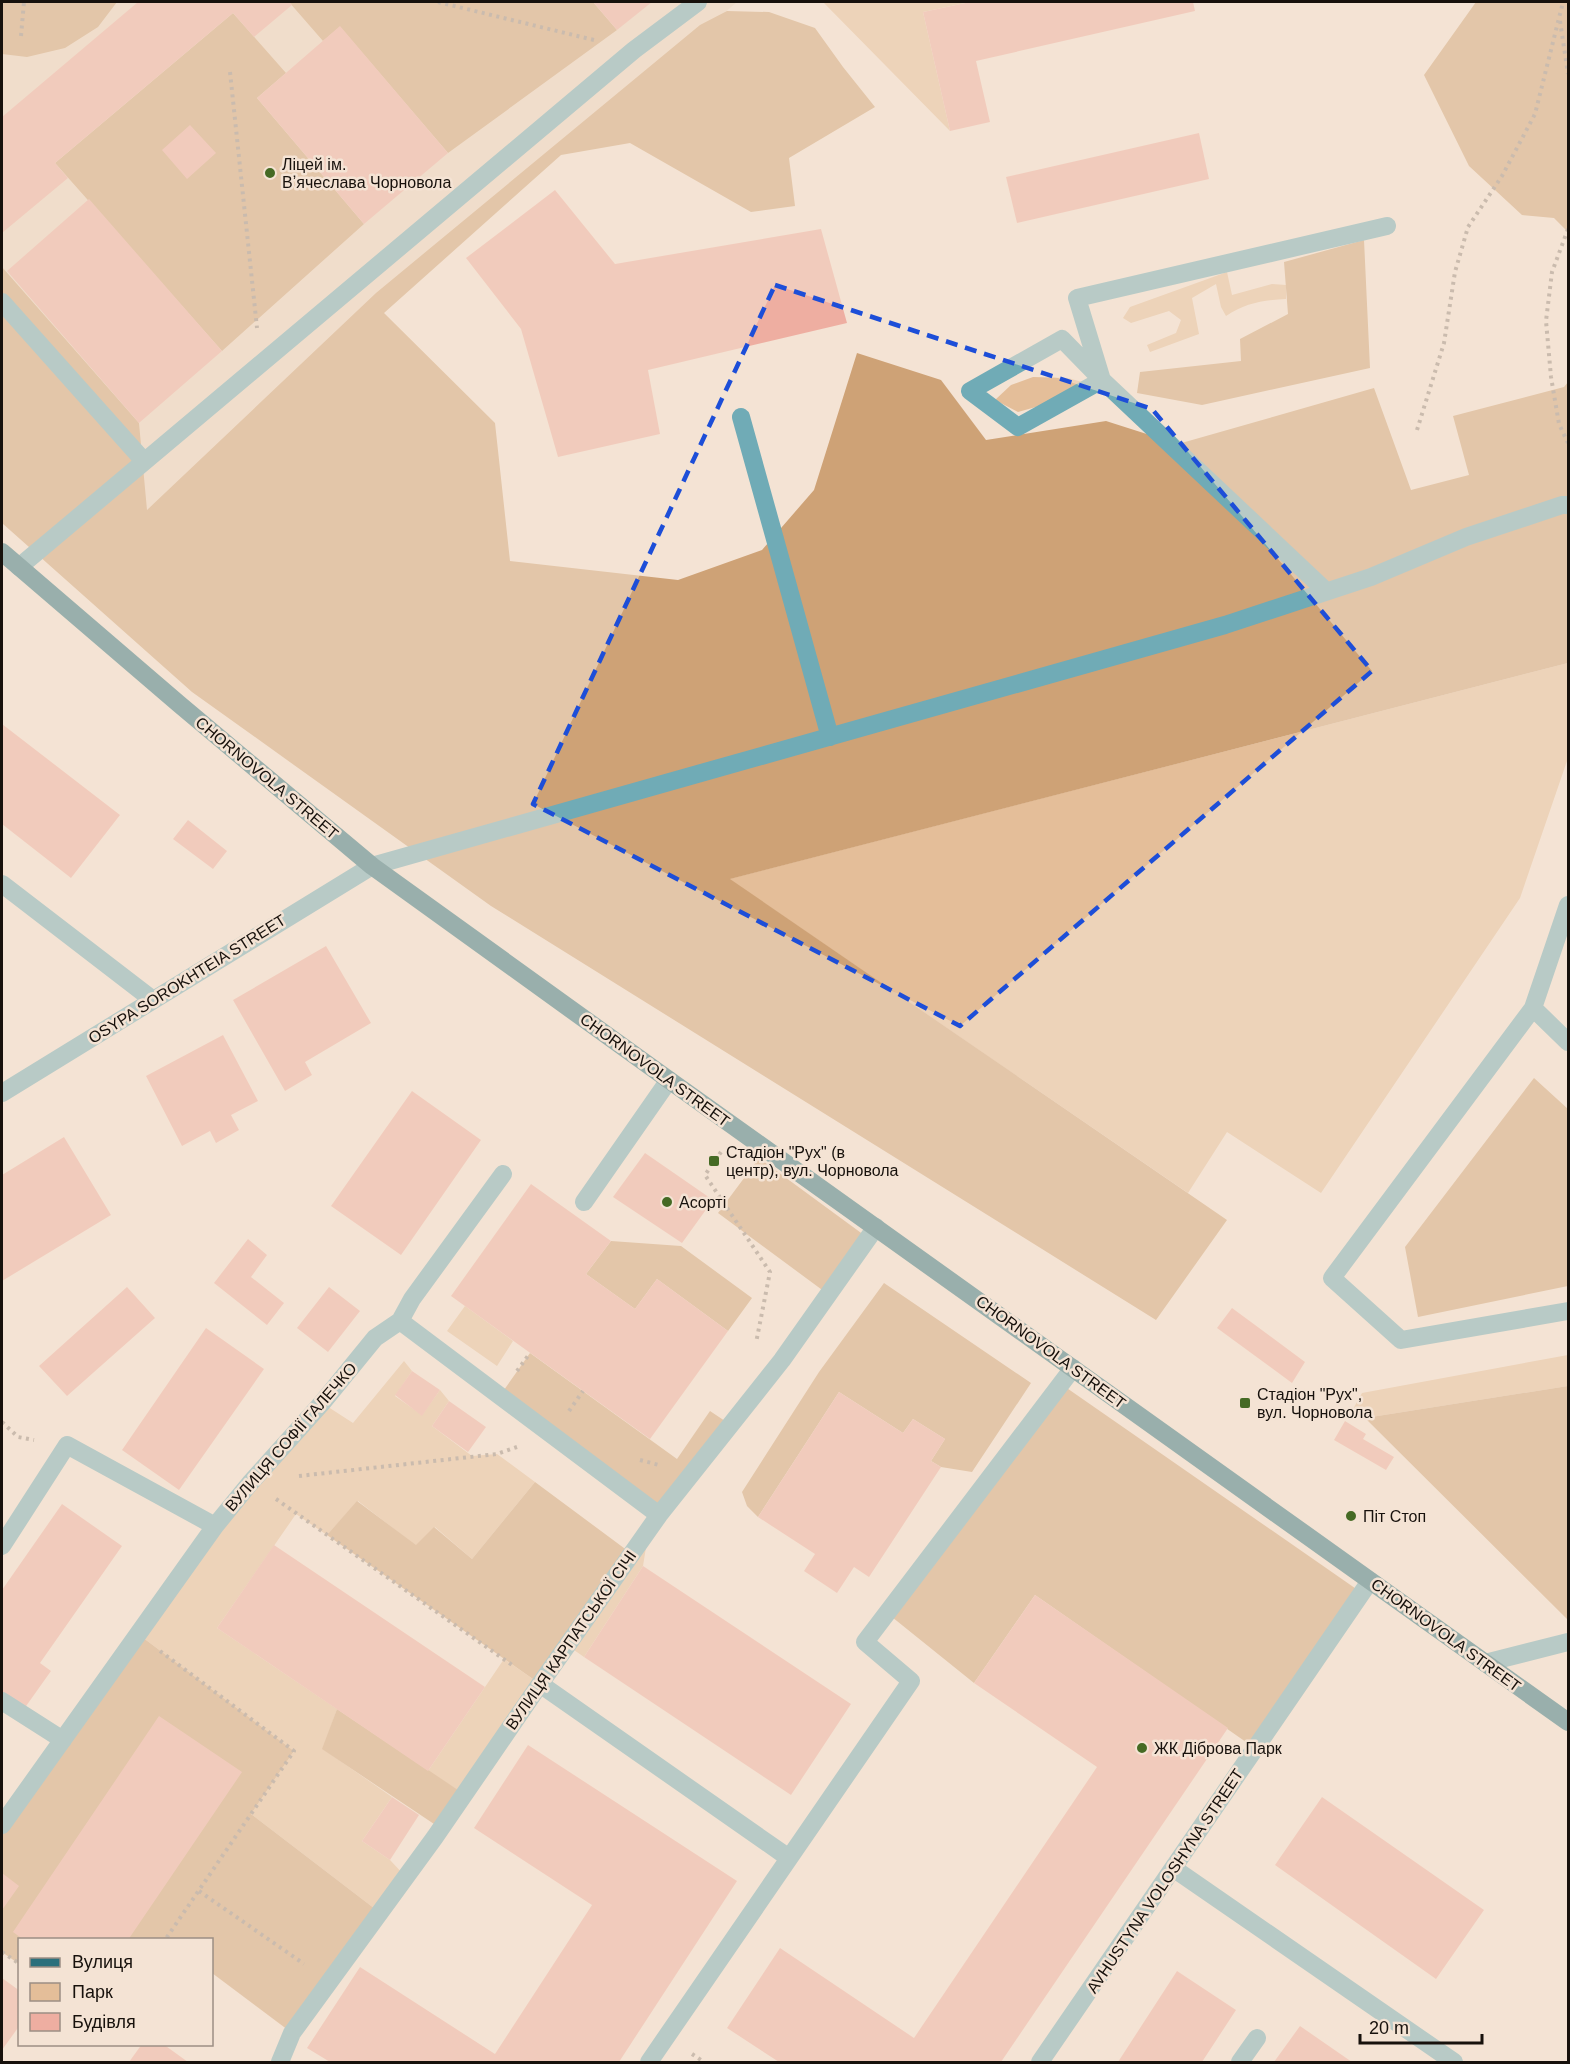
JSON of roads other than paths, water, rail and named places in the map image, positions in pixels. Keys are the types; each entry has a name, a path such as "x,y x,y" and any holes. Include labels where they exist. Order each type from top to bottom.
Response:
{"main road":[{"name":"CHORNOVOLA STREET","path":"2,552 372,866 1569,1722"}],"street":[{"path":"19,567 260,362 634,50 698,2"},
{"path":"1102,380 1077,298 1387,226"},
{"path":"2,302 144,460"},
{"path":"1102,380 1018,427 970,391 1062,339 1102,380 1326,591"},
{"path":"741,417 830,737"},
{"name":"OSYPA SOROKHTEIA STREET","path":"2,1093 372,866 1225,625 1371,577 1466,537 1562,505 1569,505"},
{"path":"2,884 153,1000"},
{"path":"1569,905 1533,1008 1332,1278 1401,1340 1569,1311"},
{"path":"1533,1008 1569,1042"},
{"path":"584,1202 669,1080"},
{"path":"503,1174 412,1299 400,1321 659,1515"},
{"name":"ВУЛИЦЯ КАРПАТСЬКОЇ СІЧІ","path":"280,2062 292,2032 435,1837 659,1515 782,1360 876,1227"},
{"name":"ВУЛИЦЯ СОФІЇ ГАЛЕЧКО","path":"2,1825 215,1526 375,1338 400,1321"},
{"path":"649,2062 911,1681 865,1642 1073,1368"},
{"path":"2,1546 67,1446 215,1526"},
{"name":"AVHUSTYNA VOLOSHYNA STREET","path":"1040,2062 1370,1581"},
{"path":"1485,1663 1569,1642"},
{"path":"540,1684 789,1858"},
{"path":"2,1701 63,1740"},
{"path":"1173,1868 1454,2062"},
{"path":"1240,2062 1257,2038"}],"place":[{"name":"Ліцей ім. Вʼячеслава Чорновола","path":"270,173"},
{"name":"Стадіон \"Рух\" (в центр), вул. Чорновола","path":"714,1161"},
{"name":"Асорті","path":"667,1202"},
{"name":"Стадіон \"Рух\", вул. Чорновола","path":"1245,1403"},
{"name":"Піт Стоп","path":"1351,1516"},
{"name":"ЖК Діброва Парк","path":"1142,1748"}]}
